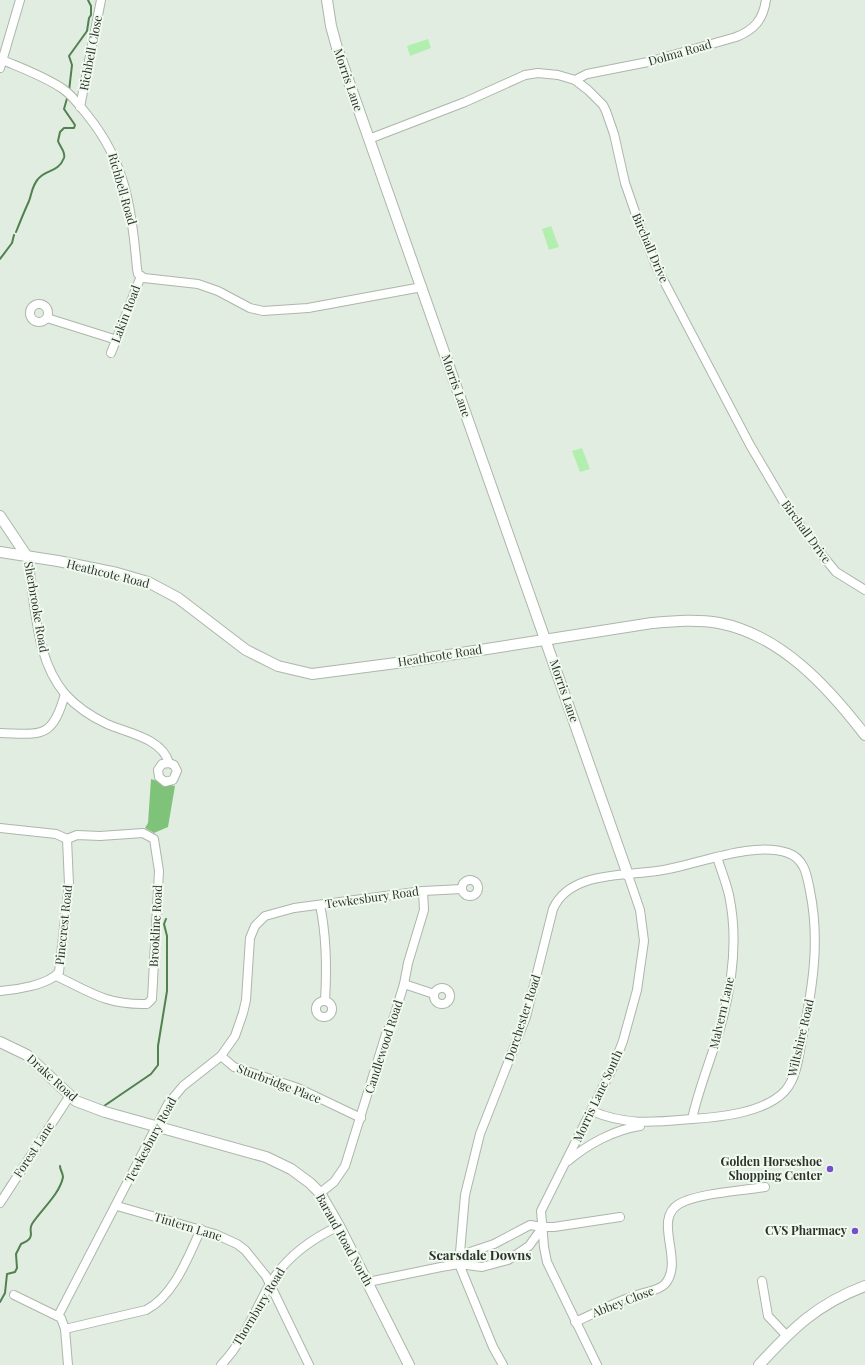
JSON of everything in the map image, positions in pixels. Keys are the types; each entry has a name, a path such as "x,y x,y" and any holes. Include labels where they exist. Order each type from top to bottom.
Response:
{"street":[{"path":"1,62 20,0"},
{"name":"Richbell Close","path":"80,107 101,0"},
{"name":"Morris Lane","path":"327,0 334,37 591,770"},
{"name":"Dolma Road","path":"575,80 587,74 648,62 747,33 762,16 766,0"},
{"name":"Richbell Road","path":"1,62 50,82 67,93 102,135 117,164 132,218 137,268 141,276"},
{"name":"Birchall Drive","path":"369,139 465,102 525,75 547,73 575,80 588,90 603,105 614,134 625,183 648,247 689,332 750,445 786,506 822,556 836,572 865,590"},
{"path":"141,276 149,279 183,281 198,284 218,291 250,308 263,311 308,308 422,286"},
{"name":"Lakin Road","path":"111,353 141,276"},
{"path":"47,318 117,340"},
{"name":"Sherbrooke Road","path":"0,516 30,561 31,580 42,649 46,662 65,694 94,717 159,747 167,756 169,763"},
{"name":"Heathcote Road","path":"0,552 26,555 117,573 148,582 178,598 246,650 278,666 312,674 670,621 705,621 730,625 747,632 786,653 817,680 865,735"},
{"path":"0,733 32,735 44,732 54,723 65,694"},
{"name":"Morris Lane South","path":"591,770 640,910 644,941 640,970 623,1041 592,1111 541,1210 544,1247 548,1262 575,1322 597,1365"},
{"path":"0,828 56,834 67,839"},
{"name":"Brookline Road","path":"56,976 89,994 110,1002 147,1004 152,999 159,871 154,838 144,833 100,836 77,835 67,839"},
{"name":"Pinecrest Road","path":"0,991 16,990 56,976 60,967 69,884 67,839"},
{"name":"Dorchester Road","path":"503,1365 493,1347 459,1264 465,1194 476,1148 526,1017 556,903 563,893 580,883 669,869 717,857 757,850 772,850 790,854"},
{"name":"Wiltshire Road","path":"592,1111 604,1116 630,1122 717,1118 766,1103 777,1098 785,1091 792,1079 814,977 816,928 805,869 801,862 790,854"},
{"name":"Malvern Lane","path":"692,1119 721,1024 728,994 732,963 733,923 729,895 717,857"},
{"name":"Tewkesbury Road","path":"58,1316 117,1206 168,1104 176,1092 221,1056 235,1036 243,1013 250,938 255,926 265,916 272,913 423,891 462,889"},
{"name":"Candlewood Road","path":"320,1193 334,1182 345,1166 386,1034 394,1017 404,984 408,963 424,910 423,891"},
{"path":"320,906 326,942 327,972 325,1001"},
{"path":"404,984 434,994"},
{"name":"Drake Road","path":"0,1042 28,1055 70,1097 90,1108 105,1112"},
{"name":"Sturbridge Place","path":"221,1056 234,1067 298,1088 361,1118"},
{"name":"Forest Lane","path":"0,1203 70,1097"},
{"name":"Baraud Road North","path":"105,1112 266,1156 291,1168 310,1183 320,1193 339,1226 409,1365"},
{"name":"Wiltshire Road","path":"565,1163 597,1141 633,1127 654,1122"},
{"name":"Abbey Close","path":"575,1322 634,1295 658,1289 664,1285 671,1270 672,1253 668,1221 675,1207 689,1200 765,1187"},
{"name":"Tintern Lane","path":"117,1206 200,1229 228,1239 245,1250 262,1269 309,1365"},
{"path":"459,1264 470,1252 494,1244 530,1224 542,1227 620,1217"},
{"name":"Thornbury Road","path":"221,1365 248,1329 270,1285 280,1270 304,1246 339,1226"},
{"path":"368,1282 459,1264 482,1267 508,1260 529,1246 542,1227"},
{"path":"65,1329 146,1310 158,1304 170,1290 200,1229"},
{"path":"762,1281 768,1316 786,1335"},
{"path":"759,1365 786,1335 818,1310 840,1297 865,1286"},
{"path":"14,1295 58,1316 65,1329 68,1365"}],"green space":[{"path":"428,39 431,48 410,56 407,46"},
{"path":"551,226 559,247 549,250 542,229"},
{"path":"582,448 590,469 580,472 572,451"},
{"path":"151,779 175,786 168,827 154,833 145,828 148,823"}],"waterway":[{"path":"69,91 72,65 69,56 87,31 89,18 91,15 91,6 88,0"},
{"path":"16,232 36,182 41,176 59,166 64,158 64,152 58,141 60,132 64,128 74,128 75,125 64,109 68,95"},
{"path":"0,259 12,243 14,235"},
{"path":"104,1106 151,1074 158,1065 158,1046 167,991 167,936 164,924 166,919"},
{"path":"0,1302 5,1293 7,1274 15,1272 17,1268 16,1254 21,1244 31,1237 32,1224 58,1190 63,1177 60,1166"}],"place":[{"name":"Golden Horseshoe Shopping Center","path":"830,1169"},
{"name":"CVS Pharmacy","path":"855,1231"}],"district":[{"name":"Scarsdale Downs","path":"480,1255"}]}
